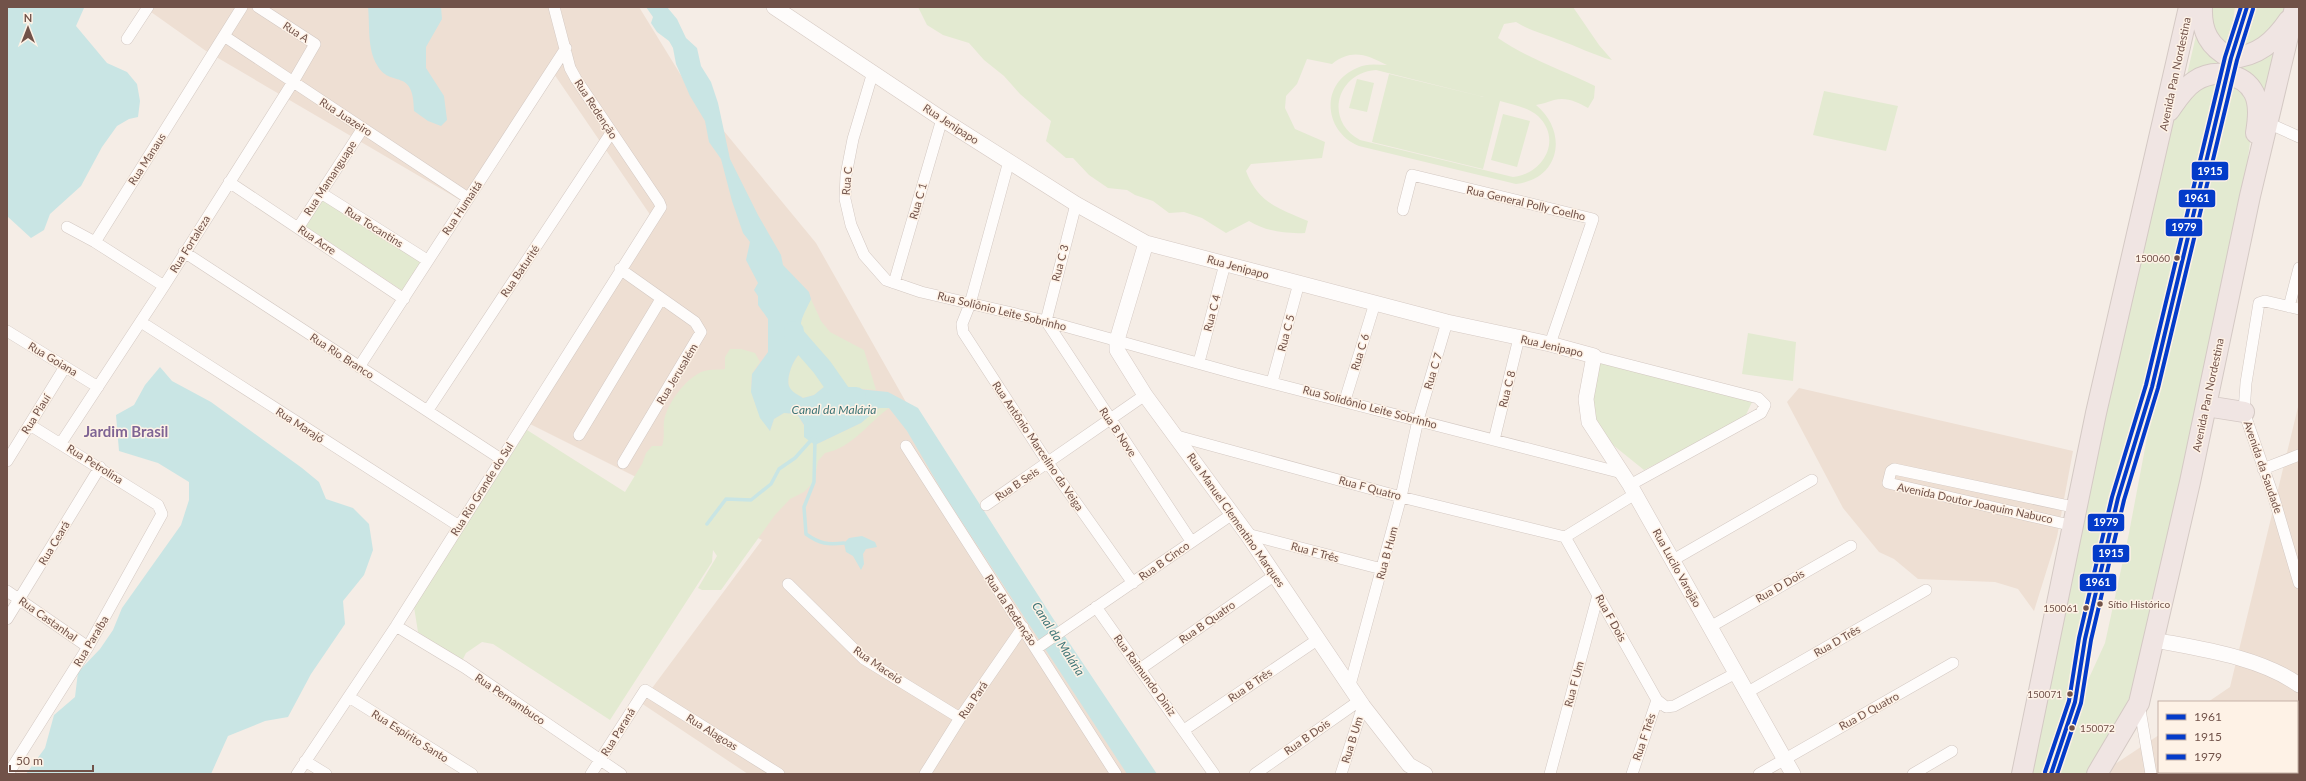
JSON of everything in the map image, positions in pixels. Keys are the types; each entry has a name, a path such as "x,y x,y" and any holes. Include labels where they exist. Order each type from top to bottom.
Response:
{"highway":[{"name":"Avenida Pan Nordestina","path":"2022,774 2065,558 2076,517 2096,413 2166,115 2177,55 2190,7"},
{"path":"2202,7 2203,26 2206,37 2222,54 2231,58 2256,52 2270,44 2294,10"},
{"name":"Avenida Pan Nordestina","path":"2097,774 2139,703 2206,406 2250,196 2294,10"},
{"path":"2166,115 2186,87 2205,76 2228,74 2249,86 2254,94 2258,106 2251,168 2250,196"},
{"path":"2206,406 2244,412"}],"street":[{"path":"127,39 148,7"},
{"name":"Rua Manaus","path":"95,242 242,7"},
{"name":"Rua A","path":"258,7 315,44"},
{"name":"Rua Redenção","path":"554,7 566,48 570,68 611,133 659,202"},
{"name":"Rua Jenipapo","path":"774,7 942,119 1076,204 1146,243 1447,322 1550,344 1758,398 1765,406 1761,413 1629,484"},
{"name":"Rua Juazeiro","path":"224,36 468,198"},
{"name":"Rua Fortaleza","path":"61,443 164,286 184,252 293,82 315,44"},
{"name":"Rua Humaitá","path":"359,367 566,48"},
{"name":"Rua C","path":"873,72 852,139 846,175 845,199 851,225 864,256 890,282"},
{"name":"Rua C 1","path":"890,282 942,119"},
{"path":"2268,123 2299,137"},
{"name":"Rua Mamanguape","path":"298,228 363,128"},
{"name":"Rua Baturité","path":"428,410 611,133"},
{"name":"Rua Antônio Marcelino da Veiga","path":"1009,161 970,304 962,324 966,338 1048,463 1133,583"},
{"name":"Rua General Polly Coelho","path":"1403,210 1412,175 1593,219 1550,344"},
{"name":"Rua Acre","path":"229,182 404,299"},
{"name":"Rua Tocantins","path":"321,193 428,260"},
{"name":"Rua Rio Grande do Sul","path":"297,774 396,626 620,269 659,210 659,202"},
{"name":"Rua C 3","path":"1046,322 1076,204"},
{"path":"67,227 95,242 164,286"},
{"name":"Rua Manuel Clementino Marques","path":"1146,243 1118,340 1117,350 1146,395 1177,436 1231,515 1247,534 1317,640 1350,684 1361,703 1406,761 1420,773"},
{"name":"Rua Rio Branco","path":"184,252 501,459"},
{"name":"Rua C 4","path":"1199,362 1225,264"},
{"path":"2294,308 2299,268"},
{"name":"Rua Jerusalém","path":"620,269 699,326 700,335 623,463"},
{"name":"Rua Soliônio Leite Sobrinho","path":"890,282 970,304 1118,340"},
{"name":"Rua C 5","path":"1272,382 1299,283"},
{"path":"579,434 661,298"},
{"name":"Avenida da Saudade","path":"2294,308 2265,301 2259,303 2246,383 2244,412 2264,469 2299,583"},
{"name":"Rua C 6","path":"1345,400 1375,303"},
{"name":"Rua Marajó","path":"141,322 459,526"},
{"name":"Rua B Nove","path":"1046,322 1192,541"},
{"name":"Rua C 7","path":"1418,420 1447,322"},
{"name":"Rua Goiana","path":"7,331 98,387"},
{"name":"Rua C 8","path":"1494,440 1519,338"},
{"name":"Rua Solidônio Leite Sobrinho","path":"1118,340 1494,440 1629,484"},
{"name":"Rua Lucilo Varejão","path":"1594,356 1586,399 1586,413 1589,422 1629,484 1794,774"},
{"name":"Rua Piauí","path":"7,461 65,367"},
{"name":"Rua B Seis","path":"986,505 1146,395"},
{"name":"Rua B Hum","path":"1350,684 1401,497 1418,420"},
{"name":"Rua Petrolina","path":"30,425 100,467 158,505"},
{"name":"Rua F Quatro","path":"1177,436 1401,497 1565,537"},
{"name":"Rua da Redenção","path":"906,446 956,527 1037,648 1116,774"},
{"path":"2264,469 2299,455"},
{"name":"Rua Ceará","path":"7,619 100,467"},
{"name":"Avenida Doutor Joaquim Nabuco","path":"1894,469 2076,517 1888,483 1891,472 1894,469"},
{"path":"1673,560 1812,480"},
{"path":"1565,537 1629,484"},
{"name":"Rua Paraíba","path":"8,774 88,647 161,519 162,510 158,505"},
{"name":"Rua B Cinco","path":"1096,608 1231,515"},
{"name":"Rua F Três","path":"1247,534 1382,569"},
{"name":"Rua F Dois","path":"1565,537 1657,700"},
{"name":"Rua D Dois","path":"1710,627 1850,546"},
{"name":"Rua B Quatro","path":"1140,669 1275,575"},
{"name":"Rua Maceió","path":"788,584 864,659 960,718"},
{"name":"Rua D Três","path":"1748,692 1926,590"},
{"name":"Rua Castanhal","path":"7,591 88,647"},
{"name":"Rua F Um","path":"1550,774 1598,595"},
{"path":"1037,648 1096,608"},
{"name":"Rua Raimundo Diniz","path":"1096,608 1214,774"},
{"name":"Rua Pernambuco","path":"396,626 464,667 621,774"},
{"name":"Rua Pará","path":"925,774 960,718 1023,627"},
{"name":"Rua B Três","path":"1184,730 1317,640"},
{"path":"2154,640 2218,652 2263,667 2299,685"},
{"name":"Rua D Quatro","path":"1759,774 1954,663"},
{"path":"1657,700 1666,707 1674,706 1736,673"},
{"name":"Rua Paraná","path":"591,774 645,690"},
{"name":"Rua Alagoas","path":"645,690 779,774"},
{"name":"Rua Espírito Santo","path":"349,697 472,774"},
{"name":"Rua F Três","path":"1632,774 1657,700"},
{"name":"Rua B Dois","path":"1255,774 1361,703"},
{"name":"Rua B Um","path":"1341,774 1361,703"},
{"path":"2139,703 2151,774"},
{"path":"1913,774 1952,751"},
{"path":"305,761 326,774"}],"shaded area":[{"path":"144,7 639,7 690,90 816,243 967,510 1139,774 748,774 641,703 762,540 526,422 653,219 552,71 460,200 206,51"},
{"path":"1799,388 2073,451 2057,537 2034,611 2018,589 1995,582 1918,579 1894,559 1879,552 1843,508 1787,402"},
{"path":"2299,403 2299,774 2100,774 2158,736 2158,773 2298,773 2298,701 2209,701 2230,687"}],"green space":[{"path":"918,7 1573,7 1599,45 1612,60 1532,30 1516,22 1504,24 1498,38 1533,58 1595,86 1594,98 1588,108 1576,102 1563,99 1536,105 1546,116 1553,128 1556,140 1555,152 1551,164 1543,173 1531,180 1516,184 1359,146 1347,139 1339,130 1333,119 1331,108 1332,96 1336,85 1345,75 1361,66 1387,65 1373,58 1360,55 1346,56 1332,64 1307,59 1297,84 1286,96 1285,108 1295,129 1325,142 1322,158 1251,164 1246,171 1257,190 1270,203 1308,221 1305,233 1276,231 1249,221 1226,233 1202,218 1184,212 1169,213 1153,201 1135,195 1127,190 1108,188 1089,175 1073,158 1066,158 1046,141 1051,121 1020,94 1004,76 984,60 969,43 943,35 927,25","holes":["1376,70 1484,97 1389,74 1372,142 1483,169 1500,101 1530,110 1538,116 1545,125 1549,135 1549,145 1541,163 1533,170 1524,175 1513,177 1360,140 1349,132 1342,121 1339,110 1340,99 1344,88 1362,73"]},
{"path":"2207,7 2235,7 2229,50 2219,46"},
{"path":"2251,7 2292,7 2269,41 2235,54"},
{"path":"2198,27 2220,56 2225,70 2185,83"},
{"path":"2282,38 2262,120 2231,72"},
{"path":"2205,76 2226,81 2152,387 2102,565 2075,702 2051,774 2028,774 2044,692 2170,119"},
{"path":"1357,79 1374,83 1367,112 1349,108"},
{"path":"2230,82 2245,88 2252,128 2248,157 2250,196 2140,674 2110,740 2086,774 2053,774 2078,702 2105,643 2129,533 2156,390"},
{"path":"1824,91 1898,106 1886,151 1813,135"},
{"path":"1503,114 1530,121 1517,167 1491,160"},
{"path":"323,196 424,260 403,291 305,226"},
{"path":"811,299 821,321 830,332 864,350 876,390 825,386 814,395 803,398 791,390 788,382 792,367 797,357 803,352 815,351 801,330 801,321"},
{"path":"1748,333 1796,342 1793,381 1742,374"},
{"path":"730,349 741,349 755,353 760,362 752,375 751,382 753,397 758,412 770,431 774,419 784,413 797,414 815,445 861,423 879,408 889,408 852,441 835,450 825,453 818,461 814,482 804,492 790,499 775,515 721,590 702,590 698,588 717,556 713,550 712,562 610,720 493,644 482,642 466,653 462,661 418,632 414,607 527,430 625,492 642,464 646,453 652,446 662,446 666,414 678,392 697,374 706,370 725,369 725,357"},
{"path":"1597,354 1752,402 1744,419 1644,470 1587,424"}],"water":[{"path":"7,7 84,8 76,26 107,63 127,72 137,84 140,101 138,117 129,119 117,126 102,147 81,186 50,214 44,230 31,238 7,216"},
{"path":"368,7 441,7 442,19 426,47 426,68 444,96 447,120 441,126 428,121 414,111 413,97 410,88 406,83 388,76 382,72 377,65 370,44"},
{"name":"Canal da Malária","path":"646,7 667,7 677,19 686,38 697,48 701,66 711,82 718,103 730,159 758,215 781,255 783,265 809,292 811,299 802,319 801,328 816,352 803,352 797,357 790,373 788,382 790,388 793,392 803,398 814,395 825,386 841,384 848,388 888,392 918,408 1054,620 1157,774 1127,774 945,496 907,431 889,408 879,408 861,423 815,445 804,437 804,425 797,414 784,413 774,419 770,431 760,418 751,392 752,374 768,352 768,319 758,305 758,296 754,290 758,283 746,260 750,242 743,233 732,201 721,159 709,142 705,121 690,96 676,64 673,48 669,41 657,32 651,23 653,17"},
{"path":"160,367 172,381 211,402 302,468 319,482 326,499 353,508 369,524 373,550 364,575 343,601 345,624 311,674 288,717 265,721 228,736 211,774 26,774 45,748 54,715 75,697 78,672 100,649 113,630 122,608 181,525 189,500 189,482 158,463 119,451 116,415 134,405 145,385"},
{"path":"862,536 875,542 877,547 866,549 863,554 864,564 861,570 853,556 846,552 844,543 849,538"}],"waterway":[{"name":"Canal da Malária","path":"794,331 794,335 822,367 843,397 856,397"},
{"path":"707,524 726,499 751,500 771,484 779,469 795,458 813,438"},
{"path":"815,440 814,482 804,507 806,534 824,543 844,543"}],"transit line":[{"name":"1979","path":"2045,772 2069,701 2079,638 2112,497 2146,385 2225,57 2241,7"},
{"name":"1961","path":"2051,774 2075,702 2085,639 2118,498 2152,387 2231,58 2247,7"},
{"name":"1915","path":"2057,774 2081,703 2091,640 2124,500 2158,388 2237,60 2253,9"}],"place":[{"name":"150060","path":"2177,258"},
{"name":"Sítio Histórico","path":"2100,604"},
{"name":"150061","path":"2086,608"},
{"name":"150071","path":"2070,694"},
{"name":"150072","path":"2072,728"}],"district":[{"name":"Jardim Brasil","path":"126,432"}]}
